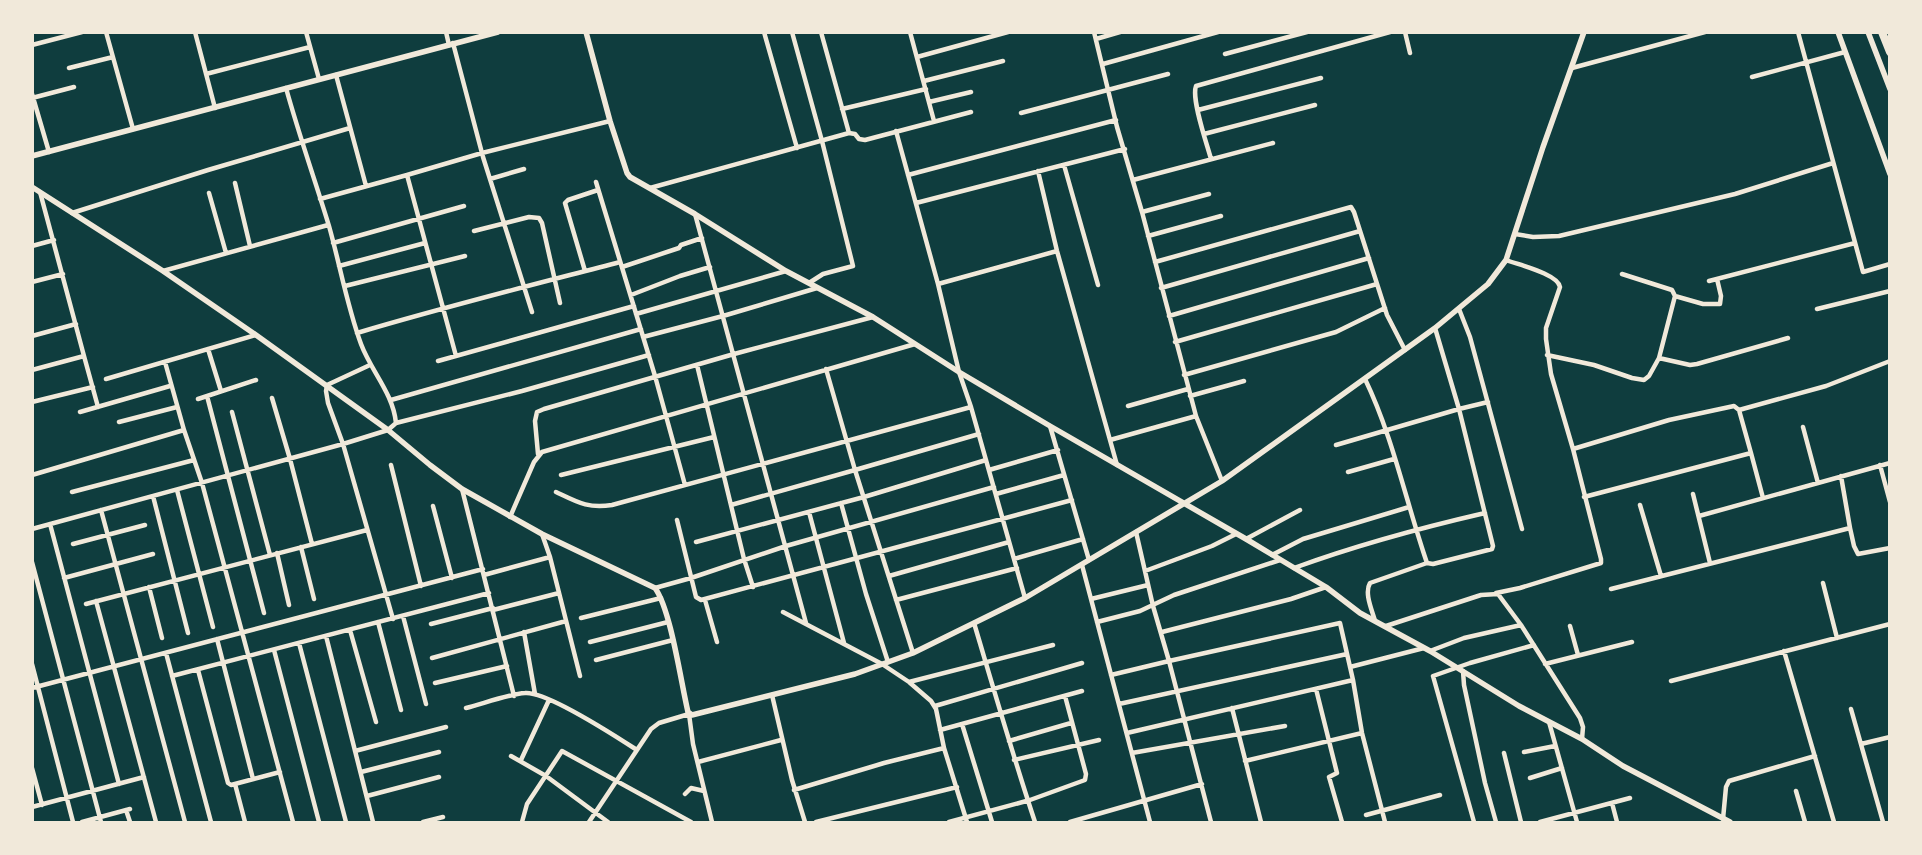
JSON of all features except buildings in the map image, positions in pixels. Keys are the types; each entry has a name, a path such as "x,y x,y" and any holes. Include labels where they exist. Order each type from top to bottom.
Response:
{"highway":[{"path":"1882,32 1890,52"}],"street":[{"path":"32,45 82,32"},
{"path":"106,32 133,129"},
{"path":"195,32 215,108"},
{"path":"306,32 318,79"},
{"path":"446,32 503,223 532,312"},
{"path":"32,156 498,32"},
{"path":"586,32 610,121 630,177 695,214 786,271 873,317 959,372 1117,466 1246,539 1326,587 1375,621 1549,722 1582,739 1623,766 1730,822"},
{"path":"764,32 797,148"},
{"path":"792,32 822,141 853,266 823,274 809,283"},
{"path":"821,32 849,133"},
{"path":"910,32 934,121"},
{"path":"917,57 1008,32"},
{"path":"1094,32 1188,390 1196,416 1222,480"},
{"path":"1096,39 1120,32"},
{"path":"1103,64 1218,32"},
{"path":"1225,54 1307,32"},
{"path":"1211,159 1198,110 1195,89 1200,84 1390,32"},
{"path":"1405,32 1410,52"},
{"path":"589,822 655,725 689,714 772,696 855,674 913,653 1025,598 1222,480 1406,350 1459,309 1488,284 1506,260 1543,147 1584,32"},
{"path":"1572,68 1706,32"},
{"path":"1798,32 1863,272 1890,264"},
{"path":"1838,32 1890,174"},
{"path":"1868,32 1890,89"},
{"path":"206,74 310,47"},
{"path":"1752,77 1845,52"},
{"path":"70,68 113,57"},
{"path":"924,81 1003,61"},
{"path":"1021,113 1168,74"},
{"path":"336,75 366,186"},
{"path":"1198,110 1321,78"},
{"path":"49,152 33,97 74,87"},
{"path":"286,88 328,225 357,333 370,366 391,400 396,423"},
{"path":"842,108 926,89"},
{"path":"929,102 972,92"},
{"path":"1204,134 1314,105"},
{"path":"650,188 849,133 865,140 971,112"},
{"path":"908,175 1116,120"},
{"path":"320,199 482,153 610,121"},
{"path":"72,212 350,128"},
{"path":"896,131 938,284 959,372 979,434 1025,598"},
{"path":"1133,180 1273,143"},
{"path":"916,204 1124,149"},
{"path":"1515,234 1533,237 1559,236 1735,194 1833,163"},
{"path":"1064,164 1098,285"},
{"path":"490,179 524,170"},
{"path":"1038,171 1057,251 1117,466"},
{"path":"407,175 456,356"},
{"path":"596,182 644,337 684,485"},
{"path":"235,183 250,246"},
{"path":"32,187 163,271 256,335 388,430 462,489 542,534 655,588 661,598 668,622 689,714 693,744 712,822"},
{"path":"585,272 565,204 568,200 598,190"},
{"path":"40,192 98,407"},
{"path":"209,193 226,253"},
{"path":"1142,212 1209,194"},
{"path":"333,243 464,206"},
{"path":"1154,262 1351,207 1384,308 1391,326 1406,350"},
{"path":"695,214 806,623"},
{"path":"1148,236 1221,216"},
{"path":"474,231 529,217 539,218 560,303"},
{"path":"163,271 328,225"},
{"path":"1161,288 1360,231"},
{"path":"357,333 443,308 585,272 621,265 679,248 681,245 702,238"},
{"path":"32,246 54,240"},
{"path":"339,266 425,243"},
{"path":"1709,281 1855,243"},
{"path":"938,284 1057,251"},
{"path":"344,286 465,256"},
{"path":"1168,316 1369,258"},
{"path":"1386,626 1481,595 1529,585 1601,563 1573,449 1547,355 1546,328 1560,284 1552,277 1506,260"},
{"path":"631,295 680,276 710,267"},
{"path":"636,314 786,271"},
{"path":"32,282 63,274"},
{"path":"1547,355 1594,365 1640,380 1644,380 1649,376 1659,358 1675,296 1672,290 1622,274"},
{"path":"1675,296 1704,304 1720,304 1721,296 1717,280"},
{"path":"1175,342 1377,284"},
{"path":"644,337 817,288"},
{"path":"1817,309 1890,291"},
{"path":"438,361 634,306"},
{"path":"1184,375 1336,332 1384,308"},
{"path":"1459,309 1470,337 1522,529"},
{"path":"510,517 538,454 535,421 537,412 655,376 873,317"},
{"path":"32,336 76,324"},
{"path":"391,400 641,328"},
{"path":"1375,621 1368,594 1370,582 1427,563 1433,564 1492,549 1493,541 1472,467 1459,409 1435,328"},
{"path":"106,379 256,335"},
{"path":"1659,358 1697,364 1788,338"},
{"path":"538,454 545,450 666,414 915,344"},
{"path":"208,349 221,391"},
{"path":"32,370 84,356"},
{"path":"32,529 343,444 388,430 396,423 649,356"},
{"path":"1739,410 1826,386 1890,361"},
{"path":"164,362 202,483 293,822"},
{"path":"697,365 744,559 753,587"},
{"path":"327,385 370,366"},
{"path":"826,369 846,441 913,653"},
{"path":"1365,379 1387,430 1415,529 1427,563"},
{"path":"198,399 256,380"},
{"path":"1190,396 1244,381"},
{"path":"327,385 328,403 343,444 366,530 393,618"},
{"path":"80,412 170,386"},
{"path":"32,402 93,387"},
{"path":"1128,406 1188,390"},
{"path":"207,396 264,614"},
{"path":"272,398 290,458 312,544"},
{"path":"1336,445 1488,402"},
{"path":"1573,449 1669,420 1734,406 1739,410 1763,498"},
{"path":"119,422 177,407"},
{"path":"556,492 583,504 601,507 971,407"},
{"path":"232,412 270,555"},
{"path":"1110,440 1196,416"},
{"path":"1050,426 1089,560"},
{"path":"1803,427 1818,482"},
{"path":"32,475 184,430"},
{"path":"731,505 979,434"},
{"path":"561,476 714,437"},
{"path":"989,470 1058,450"},
{"path":"1584,497 1751,453"},
{"path":"1348,472 1394,459"},
{"path":"72,492 194,460"},
{"path":"696,542 864,497 986,460"},
{"path":"1699,516 1890,463"},
{"path":"391,465 420,586"},
{"path":"1880,465 1890,502"},
{"path":"996,494 1064,474"},
{"path":"1841,476 1850,528 1858,554 1890,548"},
{"path":"655,588 786,546 994,487"},
{"path":"462,489 514,696"},
{"path":"177,490 213,627"},
{"path":"1693,494 1710,563"},
{"path":"153,496 188,633"},
{"path":"677,520 696,598 705,600 856,557 1072,500"},
{"path":"841,503 885,663"},
{"path":"1640,505 1661,576"},
{"path":"433,506 452,578"},
{"path":"1272,555 1304,539 1409,507"},
{"path":"101,510 184,822"},
{"path":"1246,539 1300,510"},
{"path":"809,512 844,643"},
{"path":"1294,568 1415,529 1485,514"},
{"path":"50,524 119,784"},
{"path":"73,544 145,525"},
{"path":"1611,589 1850,528"},
{"path":"86,604 366,530"},
{"path":"1136,532 1153,606 1162,632 1212,822"},
{"path":"542,534 550,558 580,676"},
{"path":"1145,571 1212,546 1236,534"},
{"path":"1014,559 1083,539"},
{"path":"889,576 1009,542"},
{"path":"301,547 314,599"},
{"path":"276,553 289,606"},
{"path":"64,578 153,554"},
{"path":"32,688 420,586 550,558"},
{"path":"1097,622 1153,606 1174,595 1280,560"},
{"path":"32,562 101,820"},
{"path":"1082,565 1150,822"},
{"path":"896,600 1017,568"},
{"path":"1823,584 1837,638"},
{"path":"1091,599 1148,585"},
{"path":"149,587 162,638"},
{"path":"1162,632 1291,600 1326,587"},
{"path":"172,676 489,593"},
{"path":"431,624 559,593"},
{"path":"1495,593 1501,597 1521,625 1582,722 1582,739"},
{"path":"581,618 661,598"},
{"path":"705,600 717,642"},
{"path":"96,601 156,822"},
{"path":"783,612 885,663 935,706 944,748 967,820"},
{"path":"403,616 426,704"},
{"path":"432,658 566,621"},
{"path":"378,622 401,710"},
{"path":"590,642 668,622"},
{"path":"974,623 1002,712 1014,760 1035,822"},
{"path":"1111,675 1340,623 1353,680 1362,733 1385,822"},
{"path":"1671,681 1890,624"},
{"path":"1350,667 1427,650 1464,638 1521,625"},
{"path":"1570,626 1578,656"},
{"path":"350,630 376,722"},
{"path":"524,632 535,694"},
{"path":"326,636 373,822"},
{"path":"217,639 253,779"},
{"path":"596,660 672,640"},
{"path":"1545,664 1632,642"},
{"path":"299,643 346,822"},
{"path":"909,682 986,664 1053,645"},
{"path":"1474,822 1433,676 1457,667 1534,645"},
{"path":"274,650 319,822"},
{"path":"1784,651 1834,822"},
{"path":"166,653 211,822"},
{"path":"1119,704 1347,654"},
{"path":"935,706 1082,663"},
{"path":"32,664 73,822"},
{"path":"436,683 507,666"},
{"path":"198,670 228,783 235,784 280,772"},
{"path":"1463,671 1468,705 1485,783 1496,822"},
{"path":"1126,733 1353,680"},
{"path":"1316,689 1337,773 1329,777 1342,822"},
{"path":"940,730 1082,691"},
{"path":"466,708 527,693 535,694 591,722 637,750"},
{"path":"772,696 794,790 805,822"},
{"path":"949,822 967,820 1085,780 1086,774 1065,696"},
{"path":"521,760 549,700"},
{"path":"1232,708 1261,822"},
{"path":"1851,709 1883,822"},
{"path":"1549,722 1577,822"},
{"path":"1009,740 1071,723"},
{"path":"962,724 992,822"},
{"path":"355,751 446,726"},
{"path":"1132,752 1285,726"},
{"path":"1245,761 1362,733"},
{"path":"1861,744 1890,737"},
{"path":"698,762 781,740"},
{"path":"1014,760 1099,740"},
{"path":"1524,752 1555,746"},
{"path":"794,790 884,763 944,748"},
{"path":"522,822 528,804 562,751 690,822"},
{"path":"361,772 439,752"},
{"path":"1504,753 1521,822"},
{"path":"511,756 546,776 608,822"},
{"path":"1722,819 1726,787 1729,781 1815,756"},
{"path":"32,768 42,805"},
{"path":"1530,778 1562,768"},
{"path":"32,807 144,777"},
{"path":"367,796 439,777"},
{"path":"235,784 245,822"},
{"path":"1070,822 1202,784"},
{"path":"816,822 956,787"},
{"path":"685,794 692,788 704,791"},
{"path":"1796,791 1805,822"},
{"path":"1366,815 1440,795"},
{"path":"1540,822 1551,821 1630,798"},
{"path":"1612,803 1617,822"},
{"path":"82,822 101,820 128,810 130,822"},
{"path":"424,822 443,817"}]}
